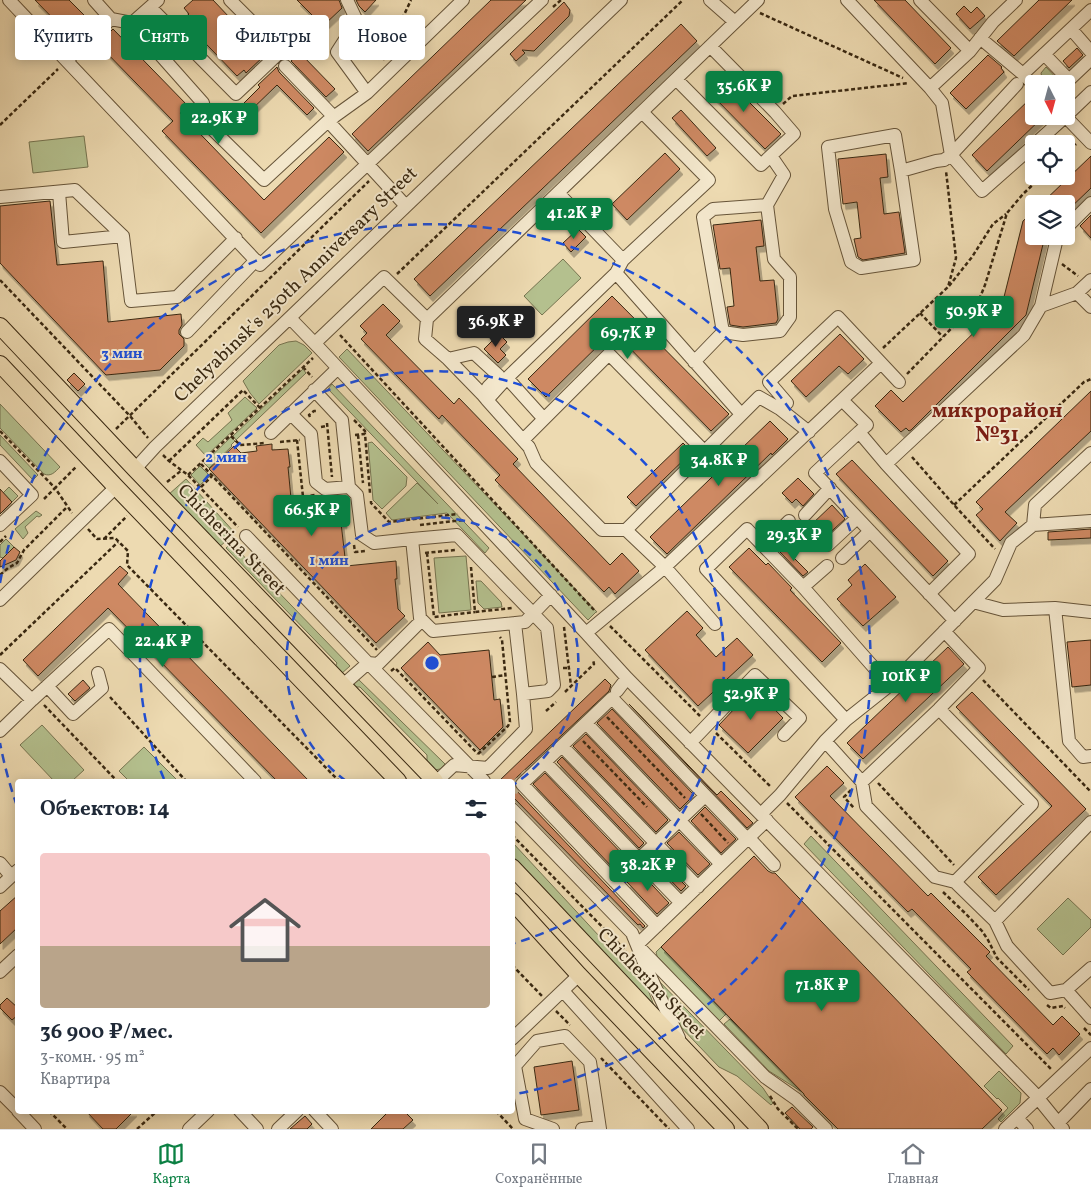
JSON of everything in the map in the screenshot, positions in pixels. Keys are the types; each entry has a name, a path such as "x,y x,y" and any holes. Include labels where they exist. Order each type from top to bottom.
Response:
{"main road":[{"name":"Chicherina Street","path":"0,326 134,469 434,779"},
{"path":"0,364 394,779"},
{"name":"Chelyabinsk's 250th Anniversary Street","path":"116,487 134,469"},
{"name":"Chicherina Street","path":"515,870 760,1129"},
{"path":"526,915 542,900"},
{"path":"515,904 579,975 726,1129"}],"street":[{"path":"9,0 24,15"},
{"path":"94,0 107,15"},
{"path":"142,15 154,4 236,94 276,56 273,43 230,0"},
{"path":"347,0 356,21 337,52 367,93"},
{"path":"164,60 203,103 208,125 264,180 331,119 367,93 463,0"},
{"path":"67,60 260,265 542,0"},
{"name":"Chelyabinsk's 250th Anniversary Street","path":"134,469 622,0"},
{"path":"710,0 735,22"},
{"path":"847,0 942,103 948,157 982,191 1025,152"},
{"path":"930,88 970,51 993,22 1016,0"},
{"path":"927,2 970,51"},
{"path":"715,624 665,567 626,530 602,530 536,463 529,447 484,397 425,338 427,319 754,4"},
{"path":"901,171 948,157 1044,54 1091,10"},
{"path":"111,19 121,21"},
{"path":"1071,29 1091,52"},
{"path":"980,38 1020,79 1025,81"},
{"path":"676,79 761,166 794,134 710,46"},
{"path":"1044,54 1068,80 1091,59"},
{"path":"285,66 406,206"},
{"path":"1075,107 1091,92"},
{"path":"484,397 616,273 624,260 709,180 642,112"},
{"path":"1044,135 1055,125"},
{"path":"1074,125 1091,143"},
{"path":"895,135 901,171 914,260 861,268 851,262 835,209 828,146 895,135"},
{"path":"723,332 743,335 780,331 790,317 790,277 774,259 767,205 784,175 771,156"},
{"path":"0,197 75,190 123,236 131,302 177,297 236,238"},
{"path":"59,192 63,242 123,236"},
{"path":"558,193 624,260"},
{"path":"1075,219 1091,203"},
{"path":"723,332 703,217 713,209 767,205"},
{"path":"886,464 1024,335 1041,306 1055,245"},
{"path":"187,332 256,260"},
{"path":"616,273 742,414"},
{"path":"318,346 332,327 384,277 427,319"},
{"path":"1041,306 1077,294 1089,281"},
{"path":"1077,294 1091,307"},
{"path":"780,409 787,403 769,382 838,317 899,382"},
{"path":"290,318 627,678 1033,1092 1060,1126 1091,1089"},
{"path":"694,362 723,332"},
{"path":"448,359 474,353 499,376 484,397"},
{"path":"523,440 609,354 704,451"},
{"path":"586,633 665,567 842,400 878,360"},
{"path":"271,433 338,368"},
{"path":"506,378 544,419"},
{"path":"314,390 342,420 349,487 357,495 362,535 374,543 457,535 548,628 554,686 548,691 523,694"},
{"path":"626,530 759,397 780,409 809,432"},
{"path":"842,400 867,425 815,473 955,620"},
{"path":"290,413 312,434 316,482 325,489 349,487"},
{"path":"859,432 969,554 929,594"},
{"path":"1032,525 1034,505 1091,453"},
{"path":"0,461 32,495 0,525"},
{"name":"Chelyabinsk's 250th Anniversary Street","path":"0,600 116,487"},
{"path":"805,515 830,488"},
{"path":"828,545 858,518"},
{"path":"764,546 789,521"},
{"path":"637,945 748,838 780,795 825,741 846,720 895,681 994,580 1011,543 1032,525 1091,522"},
{"path":"846,720 706,569 747,529 803,587 876,670 895,681"},
{"path":"842,558 870,531"},
{"path":"246,536 482,779"},
{"path":"412,539 420,618 433,631 525,622 551,595"},
{"path":"803,587 827,566"},
{"path":"973,602 1003,610 1055,608 1091,612"},
{"path":"1055,608 1069,740 1083,757 1091,756"},
{"path":"438,779 454,765 488,768 526,729 515,622"},
{"path":"343,685 368,663 378,664 417,625"},
{"path":"0,731 109,629 253,779"},
{"path":"862,781 939,709 979,668 944,631"},
{"path":"0,669 34,698"},
{"path":"48,686 73,714 102,688 98,673"},
{"path":"690,743 755,675 800,718 784,734"},
{"path":"616,691 627,678"},
{"path":"657,926 522,784 612,698 774,865"},
{"path":"939,709 1032,804 959,878"},
{"path":"586,723 721,864"},
{"path":"825,741 862,781 866,806 935,877 959,878 995,921 1006,946 1050,993 1066,990 1091,968"},
{"path":"562,746 698,887"},
{"path":"545,762 681,903"},
{"path":"616,882 706,796"},
{"path":"515,812 632,933 683,1047"},
{"path":"995,921 1091,822"},
{"path":"0,863 14,873 0,887"},
{"path":"637,945 765,1077 796,1099 826,1129"},
{"path":"0,972 15,958"},
{"path":"515,1037 579,975"},
{"path":"1066,990 1085,1021"},
{"path":"562,991 688,1129"},
{"path":"524,1028 537,1040"},
{"path":"553,1129 525,1119 515,1066 537,1040 565,1036 590,1062 599,1128 582,1129"},
{"path":"1005,1129 1038,1098 1088,1045"},
{"path":"0,1092 15,1108"},
{"path":"21,1114 35,1129"},
{"path":"188,1129 200,1114"},
{"path":"243,1114 257,1129"},
{"path":"278,1129 294,1114"},
{"path":"317,1114 332,1129"},
{"path":"1017,1118 1027,1129"}],"path":[{"path":"379,68 411,0"},
{"path":"389,282 682,0"},
{"path":"754,4 913,83 792,96 775,112"},
{"path":"0,125 67,60"},
{"path":"948,157 956,258 948,287"},
{"path":"878,360 920,313 948,287 972,257 993,224 1007,213 1032,185"},
{"path":"899,382 978,300 985,285 1007,213"},
{"path":"1052,257 1089,281"},
{"path":"0,280 130,416 155,447"},
{"path":"920,313 943,337"},
{"path":"332,327 603,619 1054,1071"},
{"path":"188,475 303,367 318,346"},
{"path":"303,367 308,372"},
{"path":"954,505 1084,382 1091,379"},
{"path":"169,461 242,390 260,408"},
{"path":"358,435 363,491"},
{"path":"231,436 236,441"},
{"path":"904,448 1004,558"},
{"path":"201,464 316,588 478,754 510,722 502,640 497,634"},
{"path":"200,488 212,476"},
{"path":"55,488 67,507 97,540 115,538 128,551 127,565 336,779"},
{"path":"0,575 17,563 24,550 67,507"},
{"path":"0,655 118,542"},
{"path":"419,554 456,550"},
{"path":"427,553 434,617 518,608 523,602"},
{"path":"470,563 475,612"},
{"path":"564,625 571,686"},
{"path":"975,671 1091,792"},
{"path":"102,688 184,779"},
{"path":"34,698 115,779"},
{"path":"600,710 736,850"},
{"path":"575,734 650,809"},
{"path":"856,810 844,797 862,781 959,878"},
{"path":"940,890 982,931 997,958 1034,995"},
{"path":"1046,1004 1051,1008 1063,1006 1068,1012"},
{"path":"1085,1021 1091,1035 1088,1045"},
{"path":"52,1114 66,1129"},
{"path":"137,1129 154,1114"},
{"path":"499,1114 513,1129"}],"green space":[{"path":"1046,67 1054,75 1041,75"},
{"path":"84,136 88,167 33,173 29,142"},
{"path":"563,259 581,278 542,315 524,296"},
{"path":"296,341 304,345 312,353 259,404 243,381 279,345"},
{"path":"347,349 597,612 588,620 339,357"},
{"path":"303,369 306,373 236,440 233,436"},
{"path":"332,384 489,548 485,553 447,513 392,520 386,513 417,483 438,504 328,389"},
{"path":"245,397 257,408 206,456 196,445 203,438 208,442 232,420 228,413"},
{"path":"0,404 60,467 55,472 49,475 44,474 0,428"},
{"path":"0,435 38,475 33,480 0,445"},
{"path":"231,437 235,441 232,446 209,468 204,463"},
{"path":"372,442 407,477 406,486 382,509 373,500 368,443"},
{"path":"200,466 210,476 200,485 191,475"},
{"path":"186,479 235,533 217,549 168,495"},
{"path":"9,487 18,496 12,502 3,493"},
{"path":"36,511 42,515 37,516 25,527 28,533 23,539 15,529"},
{"path":"6,539 14,547 3,558 0,557 0,545"},
{"path":"231,543 350,666 341,674 335,667 337,663 226,548"},
{"path":"466,556 471,610 439,613 434,558"},
{"path":"476,581 481,581 501,602 502,607 484,609 478,603"},
{"path":"356,677 445,764 440,769 435,770 427,763 427,755 360,687 354,687 352,682"},
{"path":"42,725 84,770 74,779 52,779 20,745"},
{"path":"144,747 176,779 127,779 119,771"},
{"path":"811,836 1013,1046 1006,1054 804,844"},
{"path":"515,845 612,950 627,963 641,971 656,1011 515,860"},
{"path":"1068,898 1091,920 1091,927 1063,955 1037,929"},
{"path":"661,947 726,1014 719,1021 657,956 656,952"},
{"path":"655,977 763,1088 773,1103 771,1105 737,1076 719,1067 676,1022"},
{"path":"730,1019 802,1092 769,1071 724,1024"},
{"path":"999,1071 1021,1093 1020,1103 1001,1122 998,1119 1008,1108 984,1086"}],"building":[{"path":"35,0 69,0 84,15 50,15"},
{"path":"193,0 213,0 227,15 217,15 217,55 207,45 207,15 188,15 184,8"},
{"path":"297,0 339,0 342,8 329,20 329,15 312,15"},
{"path":"356,0 376,0 365,12"},
{"path":"491,0 526,0 368,151 352,134"},
{"path":"874,0 905,0 951,48 935,64"},
{"path":"1039,0 1072,0 1014,56 997,41"},
{"path":"564,2 570,10 569,16 534,51 522,50 525,53 516,61 510,54"},
{"path":"964,6 971,13 977,7 985,16 970,29 956,14"},
{"path":"681,24 697,41 430,296 414,279"},
{"path":"113,29 121,37 121,60 143,60 188,106 180,113 264,200 329,137 344,152 261,233 162,131 173,121 111,57 111,31"},
{"path":"1077,48 1083,55 1069,68 1063,61"},
{"path":"988,55 1002,67 1004,72 966,109 950,93"},
{"path":"222,60 260,60 246,73 244,70 237,76"},
{"path":"307,60 335,89 326,97 291,61"},
{"path":"277,67 279,72 314,108 307,115 277,85 246,115 239,108 260,87 258,85"},
{"path":"723,76 781,134 765,149 708,91"},
{"path":"1025,104 1025,125 1035,125 987,171 972,155"},
{"path":"681,110 716,148 707,156 672,118"},
{"path":"665,153 680,169 627,220 612,204"},
{"path":"886,154 888,177 880,178 884,214 899,212 905,253 863,260 858,257 854,239 861,238 857,202 843,204 838,159"},
{"path":"1091,156 1091,188 1075,203 1075,195 1050,195 1061,185 1075,185 1075,171"},
{"path":"50,201 57,265 103,261 108,322 181,314 182,325 179,334 184,339 184,346 160,370 106,375 0,263 0,206"},
{"path":"1091,215 1091,238 1080,226"},
{"path":"1025,219 1025,245 1043,245 1026,315 911,430 909,431 906,428 901,432 875,406 891,390 903,402 1002,305"},
{"path":"761,220 764,246 756,247 760,281 774,280 778,319 776,323 743,327 730,325 727,307 734,306 730,268 720,269 713,225"},
{"path":"578,229 586,237 571,252 563,243"},
{"path":"612,296 729,414 711,431 613,331 546,397 528,379"},
{"path":"383,304 400,321 386,335 454,404 459,398 518,459 513,464 610,565 622,553 639,571 615,594 609,587 604,592 495,480 500,475 442,415 439,419 361,339 367,333 360,326"},
{"path":"499,334 507,342 500,349 506,355 498,363 484,349"},
{"path":"840,334 864,359 848,374 839,366 806,397 791,381"},
{"path":"74,373 85,384 78,391 67,380"},
{"path":"1091,391 1091,431 1005,512 1017,523 1000,541 976,515 983,509 976,502"},
{"path":"770,421 788,439 772,455 771,453 667,554 650,537"},
{"path":"683,443 692,452 636,506 627,497"},
{"path":"272,444 272,450 288,449 292,509 310,507 310,502 326,501 326,506 342,505 344,523 341,523 346,566 396,561 397,579 395,579 398,609 405,616 376,643 209,469 234,446 241,453 257,451 256,446"},
{"path":"852,460 948,561 933,576 836,474"},
{"path":"798,478 814,494 803,506 796,499 792,503 782,493"},
{"path":"0,489 12,502 0,514"},
{"path":"832,505 845,519 824,538 811,525"},
{"path":"1091,529 1091,538 1048,540 1048,532"},
{"path":"14,547 20,552 16,560 0,567 0,561"},
{"path":"749,548 766,565 768,563 792,588 790,590 841,643 822,662 729,567"},
{"path":"784,548 808,572 803,576 780,552"},
{"path":"865,564 896,597 863,626 837,599 852,585 848,580"},
{"path":"120,566 128,573 118,584 307,779 275,779 108,608 38,676 23,660"},
{"path":"687,611 703,628 696,635 716,657 737,638 753,655 698,706 645,650"},
{"path":"1091,640 1091,685 1072,687 1067,642"},
{"path":"428,642 440,655 489,650 494,700 500,699 503,727 480,750 401,668"},
{"path":"948,647 964,664 863,759 847,743"},
{"path":"605,679 611,685 609,691 515,780 501,779"},
{"path":"83,680 90,688 75,701 68,694"},
{"path":"754,688 783,718 748,753 719,725"},
{"path":"972,692 1086,809 996,895 978,877 1052,806 956,707"},
{"path":"629,704 717,795 721,791 753,823 747,828"},
{"path":"612,709 694,795 680,809 597,723"},
{"path":"586,734 668,820 656,832 573,746"},
{"path":"562,757 644,843 639,848 557,762"},
{"path":"827,766 844,783 830,796 928,896 931,893 990,952 986,956 1053,1025 1062,1016 1080,1034 1059,1055 1053,1048 1047,1054 967,972 971,969 912,909 908,912 795,797"},
{"path":"545,773 627,859 615,870 533,784"},
{"path":"515,788 645,926 643,928 640,924 638,925 515,799"},
{"path":"705,807 736,839 721,853 691,821"},
{"path":"679,832 710,864 698,875 667,843"},
{"path":"655,855 686,886 681,891 650,859"},
{"path":"754,856 768,871 775,873 1002,1110 982,1129 838,1129 661,947"},
{"path":"639,871 669,903 657,914 627,882"},
{"path":"15,898 15,930 0,944 0,911"},
{"path":"7,998 15,1005 15,1018 12,1020 0,1008 0,1005"},
{"path":"572,1061 579,1110 541,1115 534,1067"},
{"path":"792,1107 813,1127 811,1129 800,1129 785,1113"},
{"path":"89,1114 131,1114 116,1129 103,1129"},
{"path":"386,1114 407,1114 413,1120 403,1129 371,1129"},
{"path":"305,1116 312,1124 307,1129 290,1129"}],"tunnel":[{"path":"515,787 529,774"}],"district":[{"name":"микрорайон №31","path":"997,423"}]}
